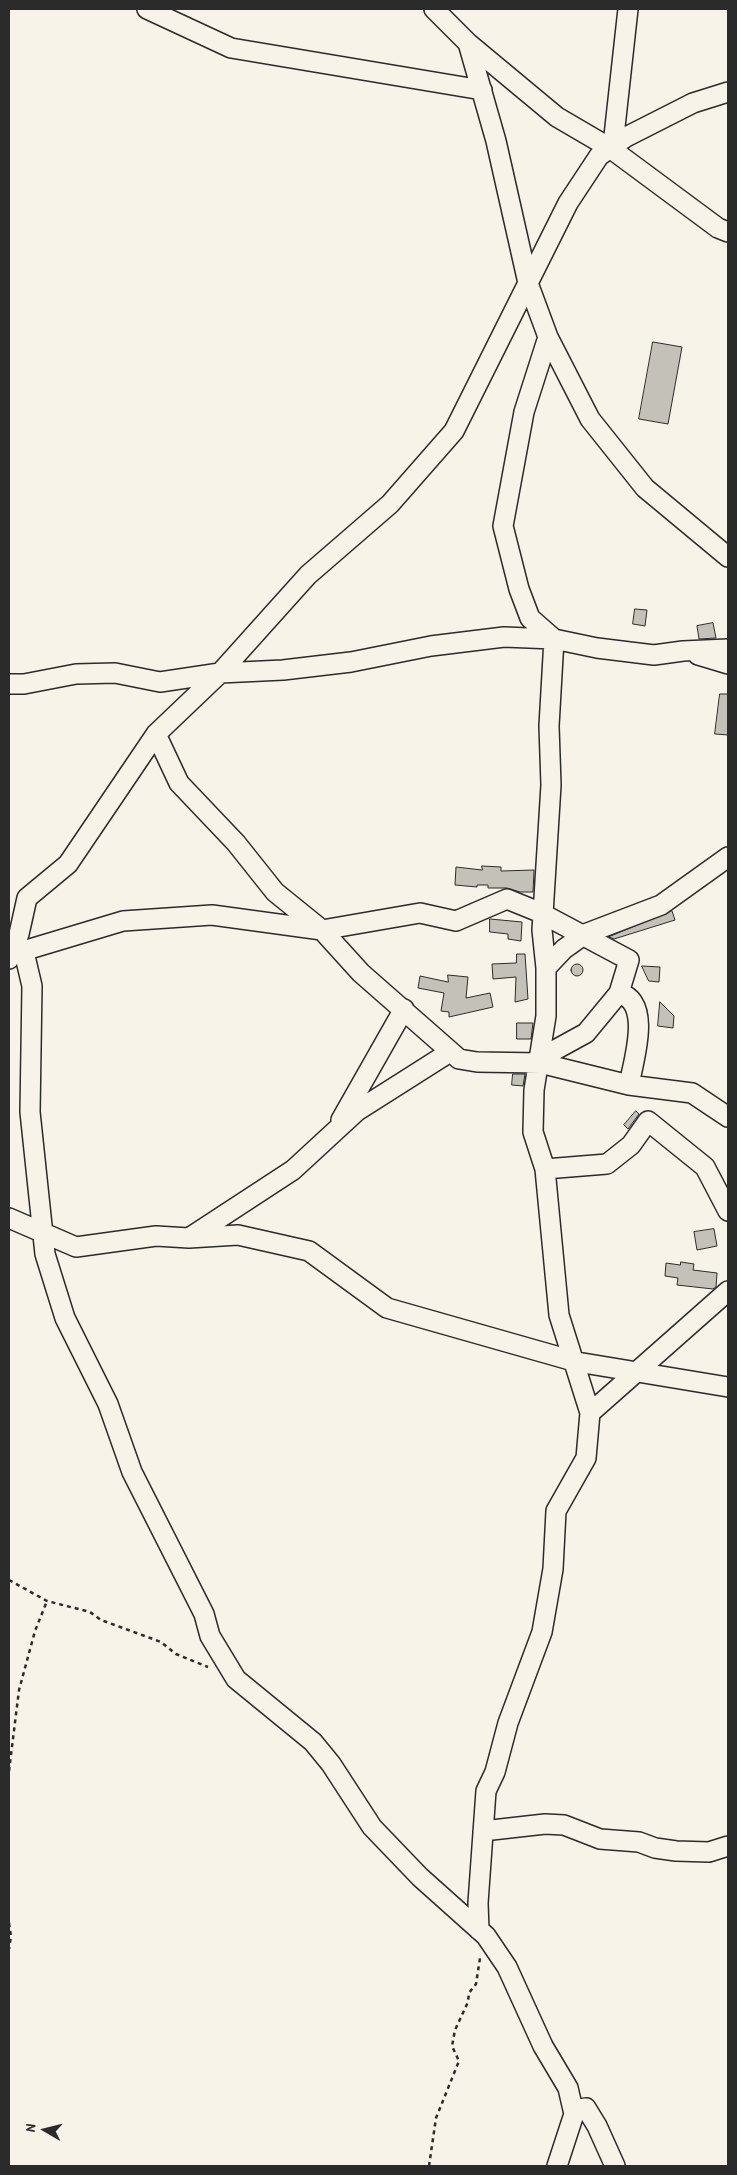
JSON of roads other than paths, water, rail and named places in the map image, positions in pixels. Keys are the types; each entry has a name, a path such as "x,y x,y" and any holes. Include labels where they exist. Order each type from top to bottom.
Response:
{"street":[{"path":"148,9 231,48 482,90"},
{"path":"434,9 468,43 557,117 611,147 718,228 728,232"},
{"path":"611,147 628,9"},
{"path":"468,43 496,141 528,284 548,337 590,419 645,488 728,557"},
{"path":"556,2166 574,2114 568,2088 543,2046 507,1967 479,1930 420,1877 372,1828 331,1764 314,1742 256,1698 232,1673 210,1636 204,1614 132,1472 108,1404 65,1318 45,1254 30,1112 32,986 15,955 27,898 68,864 156,734 220,672 308,575 390,504 454,431 568,203 599,156 626,136 693,103 728,92"},
{"path":"548,337 524,412 504,526 518,589 530,618 554,639"},
{"path":"9,684 24,684 76,674 115,672 160,682 220,672 283,670 351,662 431,646 504,637 554,639 597,648 654,655 683,651 728,649"},
{"path":"479,1930 478,1903 486,1791 495,1772 508,1723 542,1632 553,1570 556,1511 586,1458 590,1413 559,1315 545,1169 533,1132 534,1090 540,1063 546,1016 543,914 551,785 548,726 554,639"},
{"path":"683,651 728,664"},
{"path":"156,734 179,783 236,843 275,892 322,930 361,972 459,1059 478,1062 540,1063 629,1085 692,1093 728,1117"},
{"path":"546,968 564,949 583,936 661,905 728,857"},
{"path":"15,955 123,921 212,915 322,930 420,913 456,920 507,899 543,914 629,960 619,993 586,1033 555,1050 540,1063"},
{"path":"619,993 625,994 636,1008 638,1017 638,1039 629,1085"},
{"path":"332,1134 404,1009"},
{"path":"188,1238 293,1170 357,1111 450,1052"},
{"path":"545,1169 607,1164 631,1145 648,1121 705,1167 728,1211"},
{"path":"9,1218 76,1247 156,1236 188,1238 238,1235 309,1251 387,1308 574,1362 728,1387"},
{"path":"590,1413 728,1291"},
{"path":"483,1831 546,1824 564,1825 600,1839 639,1842 676,1851 709,1852 728,1846"},
{"path":"573,2110 586,2108 598,2126 615,2166"}]}
